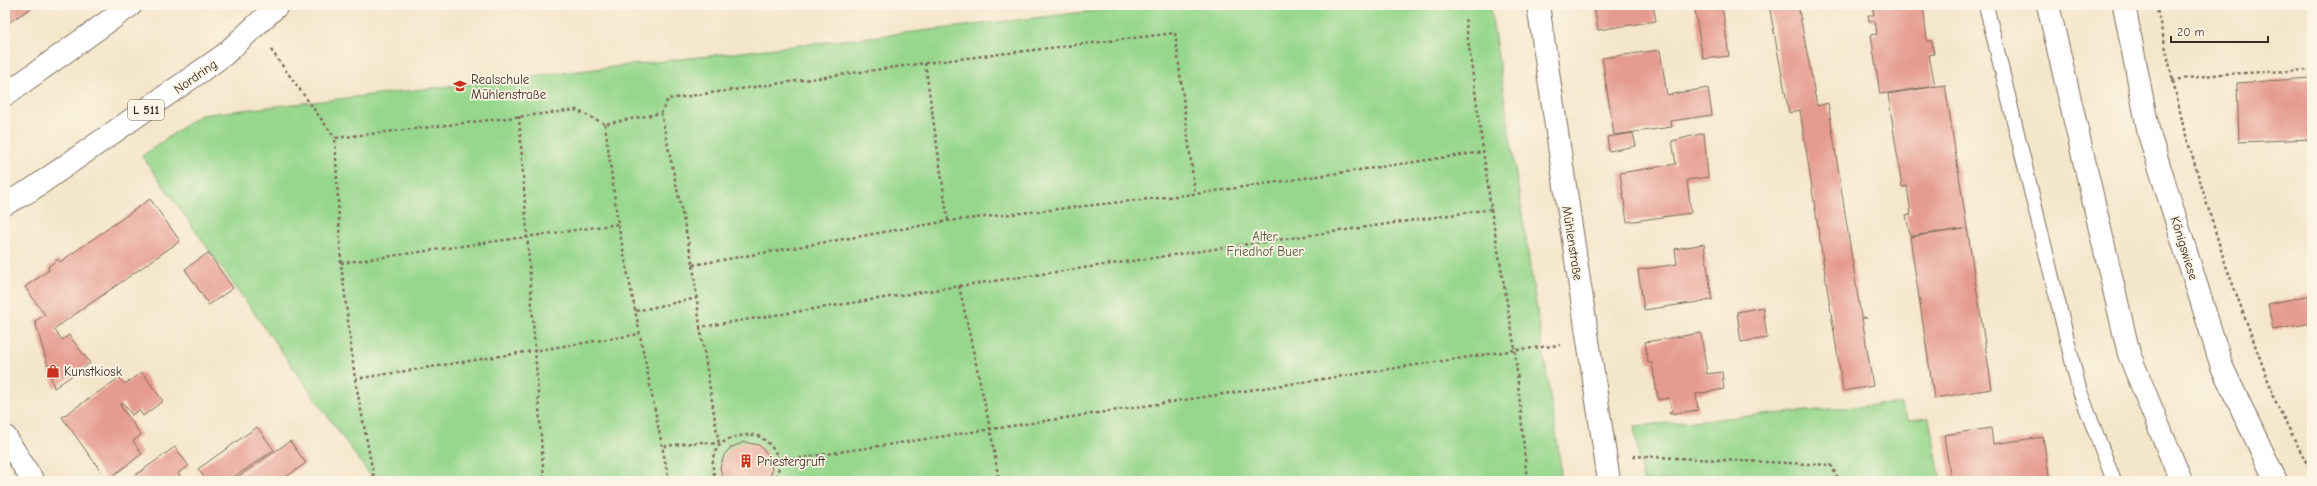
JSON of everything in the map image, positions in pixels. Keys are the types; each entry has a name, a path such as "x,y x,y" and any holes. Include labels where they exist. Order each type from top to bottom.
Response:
{"main road":[{"path":"5,95 131,5"},
{"name":"Nordring","path":"5,204 31,190 224,55 278,5"},
{"name":"Mühlenstraße","path":"1538,5 1609,481"},
{"path":"2048,5 2129,354 2181,481"},
{"name":"Königswiese","path":"2124,5 2150,134 2222,367 2276,481"},
{"path":"5,436 33,481"}],"lane":[{"path":"1986,5 2080,389 2114,481"}],"path":[{"path":"2156,5 2184,129 2225,263 2277,404 2308,466 2310,481"},
{"path":"1465,17 1482,152 1515,350 1527,481"},
{"path":"255,27 335,138 341,263 355,379 374,478 377,481"},
{"path":"720,444 700,327 693,265 661,113 668,99 925,63 1175,33 1195,194"},
{"path":"925,63 948,221"},
{"path":"2173,80 2222,74 2312,70"},
{"path":"335,138 576,110 605,124 661,113"},
{"path":"519,116 526,236 544,481"},
{"path":"605,124 618,224 664,446 669,481"},
{"path":"693,265 948,221 1195,194 1482,152"},
{"path":"700,327 959,286 1491,209"},
{"path":"341,263 618,224"},
{"path":"959,286 990,428 999,481"},
{"path":"636,311 697,298"},
{"path":"355,379 535,352 640,334"},
{"path":"780,461 990,428 1515,350 1588,342"},
{"path":"716,481 712,471 713,457 720,444 729,438 744,435 758,436 775,450 780,461 777,477 773,481"},
{"path":"664,446 701,442 720,444"},
{"path":"1604,454 1831,465 1839,481"}],"green space":[{"name":"Alter Friedhof Buer","path":"1145,5 1490,5 1561,467 1560,481 374,481 142,156 200,115"},
{"path":"1900,403 1907,420 1929,418 1941,481 1643,481 1634,426"}],"building":[{"path":"5,5 36,5 5,25"},
{"path":"1594,5 1653,5 1656,21 1598,30"},
{"path":"1694,5 1722,5 1729,56 1703,59"},
{"path":"1769,5 1798,5 1817,106 1828,103 1861,317 1867,318 1862,318 1873,386 1843,391 1800,110 1789,113"},
{"path":"1872,5 1923,5 1927,41 1932,41 1934,54 1929,55 1935,86 1880,94 1871,35 1877,34 1875,21 1869,21 1868,15 1874,15"},
{"path":"1660,50 1667,95 1708,88 1712,115 1671,121 1672,127 1614,135 1602,58"},
{"path":"2312,78 2312,139 2239,142 2237,83"},
{"path":"1945,85 1992,389 1934,398 1910,237 1964,229 1910,236 1906,215 1911,214 1907,186 1902,187 1888,94"},
{"path":"1633,133 1636,146 1609,151 1607,137"},
{"path":"1704,133 1708,177 1687,180 1691,213 1627,222 1620,173 1676,164 1672,141"},
{"path":"150,199 180,241 54,329 62,340 69,335 90,363 54,388 35,321 45,315 25,287 49,270 48,267 58,259 60,262"},
{"path":"1704,244 1712,300 1644,310 1638,270 1677,264 1675,249"},
{"path":"208,253 233,288 209,305 185,269"},
{"path":"2312,295 2312,323 2273,330 2268,304"},
{"path":"1763,307 1767,338 1741,342 1737,312"},
{"path":"1701,333 1707,374 1722,372 1724,389 1696,394 1698,410 1670,414 1669,412 1672,412 1669,398 1658,400 1652,363 1648,363 1645,342"},
{"path":"142,372 163,401 143,416 139,410 132,415 123,403 120,405 141,435 133,441 142,454 107,480 62,417 119,378 125,384"},
{"path":"257,427 274,450 228,481 207,481 198,469"},
{"path":"1991,428 1993,444 2043,437 2050,481 1951,481 1944,435"},
{"path":"290,441 306,463 280,481 232,481"},
{"name":"Priestergruft","path":"744,442 759,445 770,457 772,471 768,481 725,481 723,478 720,468 724,455 730,448"},
{"path":"175,447 189,466 178,473 183,481 127,481"}],"place":[{"name":"Realschule Mühlenstraße","path":"460,86"},
{"name":"Kunstkiosk","path":"53,371"},
{"name":"Priestergruft","path":"746,461"}]}
